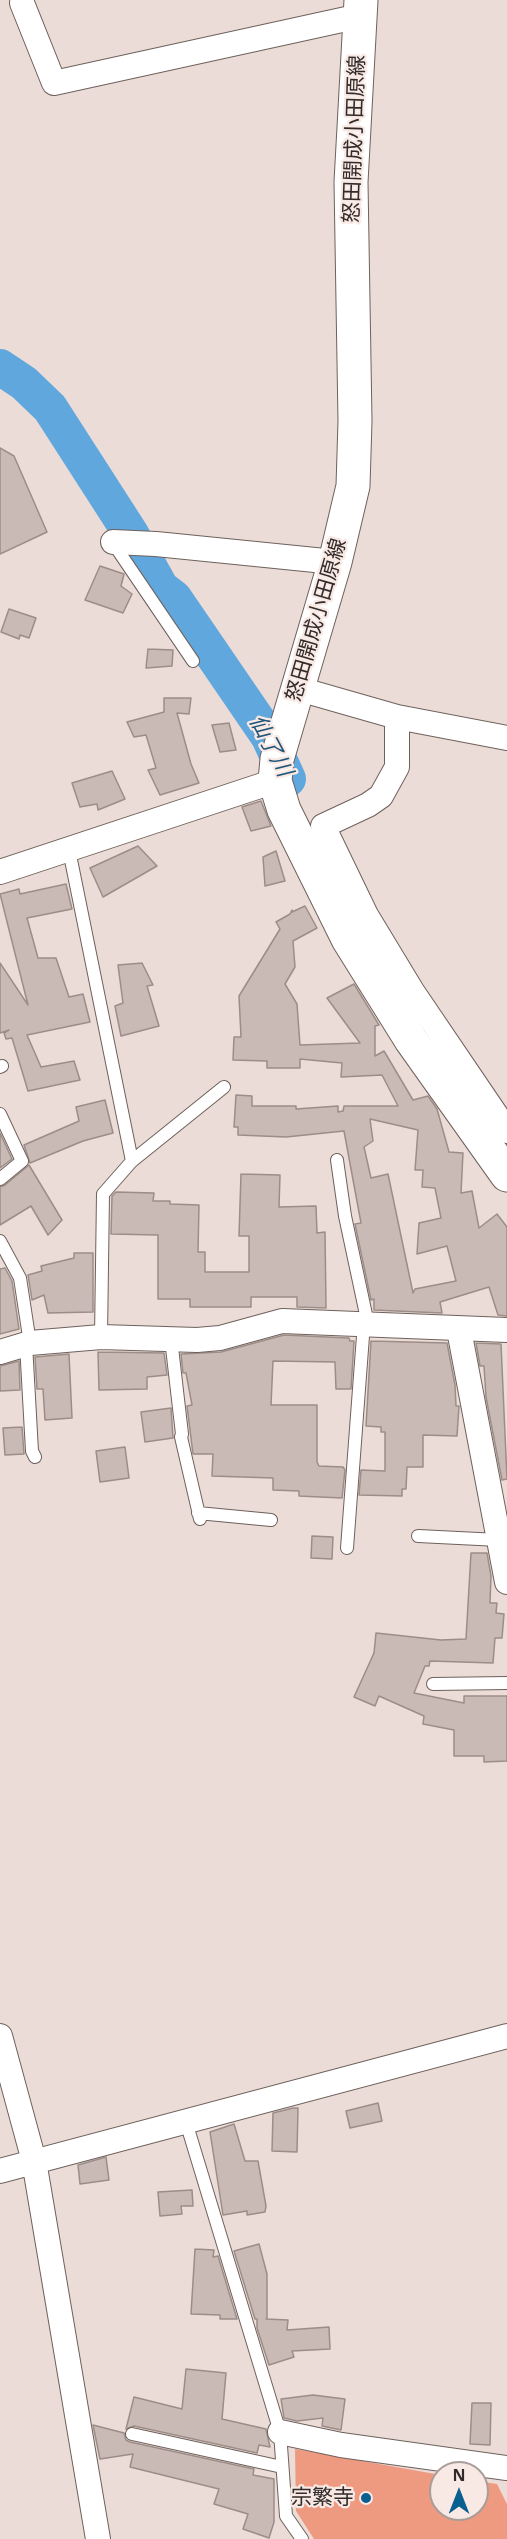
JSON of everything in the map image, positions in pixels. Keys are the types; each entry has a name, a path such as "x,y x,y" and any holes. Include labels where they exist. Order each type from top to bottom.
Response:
{"main road":[{"name":"怒田開成小田原線","path":"360,8 351,182 355,410 353,486 299,689 277,759 275,781 284,810 348,939 411,1040 507,1175"}],"street":[{"path":"22,3 54,83 360,8"},
{"path":"112,542 156,543 334,562"},
{"path":"299,689 397,717 507,738"},
{"path":"397,717 397,767 381,796 368,805 323,826 366,915 418,1000 507,1131"},
{"path":"0,872 275,781"},
{"path":"0,1352 28,1344 101,1337 171,1340 220,1338 282,1321 459,1330 507,1330"},
{"path":"459,1330 507,1582"},
{"path":"0,2036 34,2161 98,2539"},
{"path":"0,2171 507,2036"},
{"path":"280,2432 341,2445 507,2468"}],"lane":[{"path":"112,542 193,661"},
{"path":"69,850 132,1161"},
{"path":"101,1337 103,1194 132,1161 224,1087"},
{"path":"0,1114 22,1161 0,1179"},
{"path":"337,1160 345,1216 368,1324 363,1336 347,1548"},
{"path":"0,1241 20,1278 28,1344 32,1451 35,1457"},
{"path":"171,1340 181,1437 199,1516 271,1520"},
{"path":"418,1536 499,1540"},
{"path":"433,1684 507,1683"},
{"path":"186,2122 280,2432 286,2516 302,2539"},
{"path":"132,2434 282,2467"}],"shaded area":[{"name":"宗繁寺","path":"295,2449 429,2473 429,2521 489,2521 489,2483 497,2484 507,2504 507,2539 314,2539 296,2511"}],"building":[{"path":"0,448 14,456 47,532 0,554"},
{"path":"100,566 124,574 121,586 132,594 123,613 85,600"},
{"path":"9,609 36,618 29,638 20,635 19,639 1,632"},
{"path":"148,649 173,650 172,666 146,668"},
{"path":"164,698 191,698 189,714 177,713 191,764 199,783 160,795 148,770 156,768 146,735 134,737 127,722 164,712"},
{"path":"229,723 236,750 220,752 212,725"},
{"path":"112,771 125,799 98,810 97,804 80,807 72,783"},
{"path":"261,801 271,826 251,831 242,807"},
{"path":"138,846 157,866 103,897 90,868"},
{"path":"276,851 285,881 265,886 263,857"},
{"path":"66,884 72,909 27,918 38,958 56,958 69,997 83,994 90,1022 27,1035 41,1067 74,1061 80,1080 28,1091 12,1038 6,1039 4,1033 9,1030 0,1033 0,963 28,1005 0,894 19,889 20,894"},
{"path":"305,906 317,928 293,941 295,967 285,984 297,1004 300,1045 360,1043 327,998 354,984 379,1025 375,1026 375,1056 384,1051 413,1100 428,1096 437,1109 449,1152 463,1153 461,1193 472,1191 479,1228 497,1214 507,1227 507,1316 498,1315 489,1287 440,1302 442,1313 374,1310 374,1299 371,1300 355,1224 361,1223 344,1131 286,1137 238,1135 238,1127 234,1127 236,1095 252,1096 252,1106 296,1106 296,1109 338,1106 338,1112 343,1111 344,1106 398,1106 382,1075 341,1077 342,1063 300,1059 300,1068 267,1068 267,1061 233,1060 234,1037 241,1037 239,996 280,929 276,922 290,914 292,910 292,912","holes":["370,1119 418,1130 415,1170 423,1170 422,1187 435,1188 441,1218 419,1223 417,1254 447,1246 456,1281 415,1289 413,1293 388,1174 371,1178 364,1147 373,1141"]},
{"path":"142,963 153,985 147,986 159,1026 121,1036 115,1006 123,1003 118,965"},
{"path":"105,1100 113,1133 83,1141 30,1163 24,1145 79,1121 76,1107"},
{"path":"0,1133 12,1159 0,1168"},
{"path":"29,1165 62,1220 48,1235 31,1206 0,1225 0,1187"},
{"path":"241,1174 280,1175 279,1207 316,1206 317,1233 325,1232 326,1308 297,1307 297,1297 251,1297 251,1307 190,1307 190,1299 158,1299 158,1235 111,1234 112,1196 116,1192 154,1193 153,1201 199,1205 198,1252 205,1252 205,1272 249,1272 249,1236 239,1236"},
{"path":"74,1253 93,1253 93,1312 48,1313 44,1295 32,1300 28,1275 42,1271 41,1266 74,1258"},
{"path":"5,1268 12,1281 19,1329 0,1334 0,1269"},
{"path":"284,1335 349,1338 350,1341 354,1341 351,1389 336,1389 335,1362 273,1361 271,1405 317,1405 317,1462 319,1466 343,1467 345,1470 342,1498 299,1496 299,1491 273,1490 273,1478 212,1476 213,1454 193,1454 187,1406 192,1405 186,1373 183,1373 181,1354 221,1352"},
{"path":"371,1341 447,1343 455,1385 456,1406 459,1406 457,1436 423,1435 423,1467 407,1467 406,1489 402,1489 402,1496 359,1495 361,1470 385,1471 385,1432 381,1432 381,1427 366,1426"},
{"path":"476,1343 501,1344 507,1479 502,1480 486,1397 484,1366 480,1366"},
{"path":"98,1352 164,1353 167,1375 147,1377 147,1389 99,1390"},
{"path":"69,1354 72,1418 45,1420 43,1389 37,1389 35,1357"},
{"path":"19,1361 20,1390 0,1391 0,1366"},
{"path":"171,1408 173,1438 145,1442 141,1412"},
{"path":"22,1427 24,1454 5,1455 3,1428"},
{"path":"125,1447 129,1478 100,1482 96,1451"},
{"path":"312,1536 333,1537 332,1559 311,1558"},
{"path":"471,1553 487,1553 491,1576 490,1603 497,1603 496,1613 504,1614 502,1638 495,1638 493,1663 430,1661 429,1666 425,1666 414,1693 464,1703 464,1696 507,1696 507,1761 484,1762 484,1756 454,1756 454,1730 423,1724 424,1716 379,1696 375,1706 354,1697 374,1653 376,1633 441,1640 466,1639"},
{"path":"378,2103 382,2121 350,2128 346,2111"},
{"path":"298,2108 297,2152 272,2151 273,2113"},
{"path":"234,2124 245,2161 258,2161 266,2206 265,2212 247,2215 247,2211 223,2215 210,2132"},
{"path":"106,2157 109,2180 80,2184 78,2165"},
{"path":"192,2190 193,2206 181,2206 182,2214 160,2216 158,2192"},
{"path":"259,2244 267,2274 266,2319 288,2320 287,2330 329,2327 330,2349 292,2351 294,2357 269,2365 257,2328 257,2319 255,2319 234,2251"},
{"path":"195,2249 214,2250 213,2257 218,2256 237,2319 220,2319 220,2315 191,2314"},
{"path":"186,2369 226,2373 222,2419 266,2429 270,2447 259,2445 257,2453 134,2426 126,2429 134,2397 182,2409"},
{"path":"313,2395 345,2399 341,2430 322,2426 323,2418 297,2421 284,2418 281,2399"},
{"path":"472,2403 491,2403 490,2445 470,2444"},
{"path":"93,2425 124,2433 126,2440 130,2442 254,2469 253,2475 274,2479 274,2522 269,2538 243,2529 248,2514 214,2504 219,2489 130,2467 133,2454 100,2459"}],"waterway":[{"name":"仙了川","path":"0,367 24,383 50,408 131,534 161,588 174,598 269,737 288,779"}],"place":[{"name":"宗繁寺","path":"366,2498"}]}
